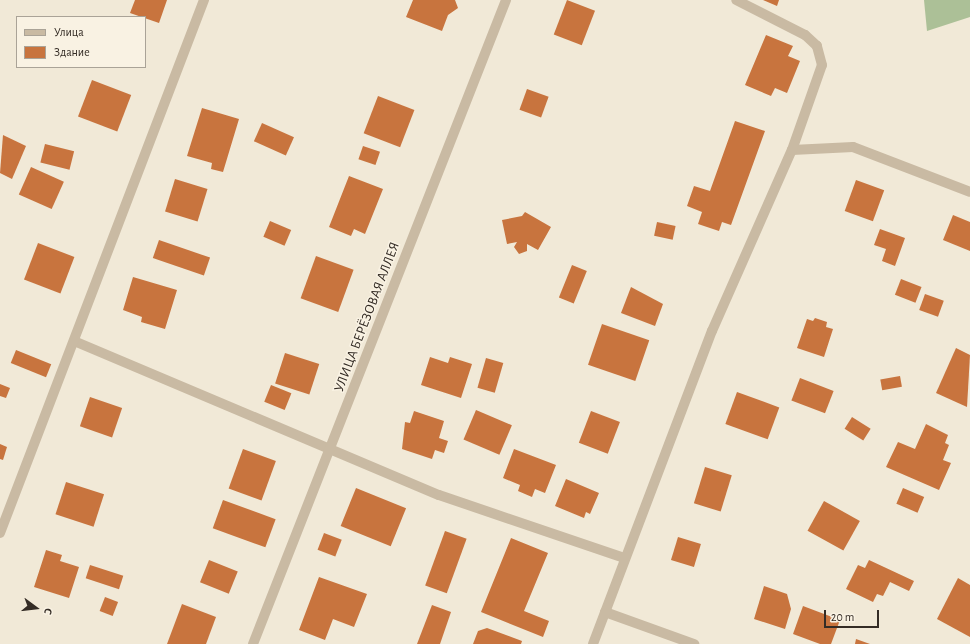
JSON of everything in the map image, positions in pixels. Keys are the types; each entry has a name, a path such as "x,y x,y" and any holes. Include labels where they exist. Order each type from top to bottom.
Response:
{"street":[{"path":"0,534 204,0"},
{"name":"УЛИЦА БЕРЁЗОВАЯ АЛЛЕЯ","path":"253,644 506,0"},
{"path":"593,644 606,612 624,558 712,331 792,150 819,77 821,54 805,35 736,0"},
{"path":"792,150 853,147 970,192"},
{"path":"74,341 439,495 624,558"},
{"path":"606,612 694,644"}],"green space":[{"path":"924,0 970,0 970,17 927,31"}],"building":[{"path":"135,0 167,0 159,23 146,19 146,16 139,16 130,13"},
{"path":"413,0 455,0 458,8 448,15 442,31 406,17"},
{"path":"567,0 595,11 582,45 554,35"},
{"path":"763,0 779,0 777,6"},
{"path":"766,35 793,46 788,56 800,61 787,93 775,88 771,96 745,85"},
{"path":"92,80 131,95 117,131 78,116"},
{"path":"527,89 549,97 541,118 519,110"},
{"path":"378,96 414,110 400,147 364,133"},
{"path":"202,108 239,119 223,172 211,169 212,163 187,156"},
{"path":"735,121 765,131 731,225 722,222 719,231 698,224 702,212 687,206 694,186 710,191"},
{"path":"262,123 294,137 286,156 254,141"},
{"path":"3,135 26,146 12,179 0,173"},
{"path":"45,144 74,151 70,170 40,162"},
{"path":"363,146 380,152 375,165 358,159"},
{"path":"31,167 64,182 52,209 19,194"},
{"path":"349,176 383,189 365,234 354,229 351,236 329,227"},
{"path":"175,179 208,189 198,221 165,212"},
{"path":"856,180 884,190 873,221 845,211"},
{"path":"525,212 551,227 538,250 527,244 527,251 519,254 514,247 517,242 507,244 502,220 522,216"},
{"path":"953,215 970,222 970,251 943,240"},
{"path":"270,221 291,230 285,246 263,237"},
{"path":"657,222 676,226 673,240 654,236"},
{"path":"880,229 905,238 895,266 882,261 886,249 874,245"},
{"path":"159,240 210,258 204,276 153,258"},
{"path":"38,243 74,257 60,293 24,279"},
{"path":"316,256 354,270 338,312 301,298"},
{"path":"572,265 587,271 574,303 559,297"},
{"path":"133,277 177,290 165,329 141,322 142,317 123,310"},
{"path":"901,279 922,287 915,303 895,295"},
{"path":"631,287 663,304 655,326 621,313"},
{"path":"925,294 944,301 938,317 919,310"},
{"path":"815,318 827,322 826,327 833,329 824,357 797,348 807,319 813,321"},
{"path":"602,324 649,340 635,381 588,365"},
{"path":"956,348 970,355 967,407 936,393"},
{"path":"16,350 51,364 46,377 11,363"},
{"path":"285,353 319,364 309,395 275,383"},
{"path":"430,357 448,363 450,357 472,364 461,398 421,385"},
{"path":"486,358 503,363 495,393 477,388"},
{"path":"900,376 902,387 882,390 880,379"},
{"path":"800,378 834,391 825,413 791,400"},
{"path":"0,384 10,388 6,398 0,396"},
{"path":"271,385 291,393 285,410 264,402"},
{"path":"737,392 779,407 768,439 725,424"},
{"path":"90,397 122,408 112,437 80,426"},
{"path":"476,410 512,425 499,455 463,439"},
{"path":"414,411 444,421 439,438 448,441 444,453 435,450 432,459 402,449 405,422 410,423"},
{"path":"591,411 620,422 608,454 579,443"},
{"path":"852,417 871,429 863,441 845,429"},
{"path":"926,424 948,435 945,443 949,445 943,460 951,463 939,490 886,467 898,442 915,449"},
{"path":"0,444 7,447 3,460 0,459"},
{"path":"243,449 276,461 262,500 229,488"},
{"path":"514,449 556,465 545,493 535,489 532,497 518,491 520,485 503,478"},
{"path":"705,467 732,475 721,512 694,503"},
{"path":"566,479 599,493 590,514 586,512 584,518 555,506"},
{"path":"66,482 104,494 94,527 55,514"},
{"path":"356,488 406,508 391,546 341,526"},
{"path":"903,488 924,497 918,513 896,504"},
{"path":"223,500 276,519 265,547 213,528"},
{"path":"824,501 860,521 843,551 808,531"},
{"path":"445,531 467,539 447,593 425,586"},
{"path":"324,533 342,540 335,557 318,550"},
{"path":"678,537 701,544 694,567 671,560"},
{"path":"511,538 548,553 524,611 549,621 543,637 481,612"},
{"path":"46,550 62,555 60,561 79,567 69,598 34,587"},
{"path":"209,560 238,572 229,594 200,582"},
{"path":"869,560 914,581 909,591 890,582 883,596 877,594 873,602 846,589 858,565 865,568"},
{"path":"90,565 123,576 119,589 86,578"},
{"path":"319,577 367,594 354,627 333,619 325,640 299,630"},
{"path":"958,578 970,585 970,637 937,619"},
{"path":"764,586 787,594 791,609 785,629 754,619"},
{"path":"105,597 118,602 113,616 100,611"},
{"path":"182,604 216,617 206,644 167,644"},
{"path":"432,605 451,612 440,644 417,644"},
{"path":"803,606 840,620 831,644 820,644 793,634"},
{"path":"487,628 522,641 521,644 473,644 478,631"},
{"path":"856,639 870,644 855,644"}]}
